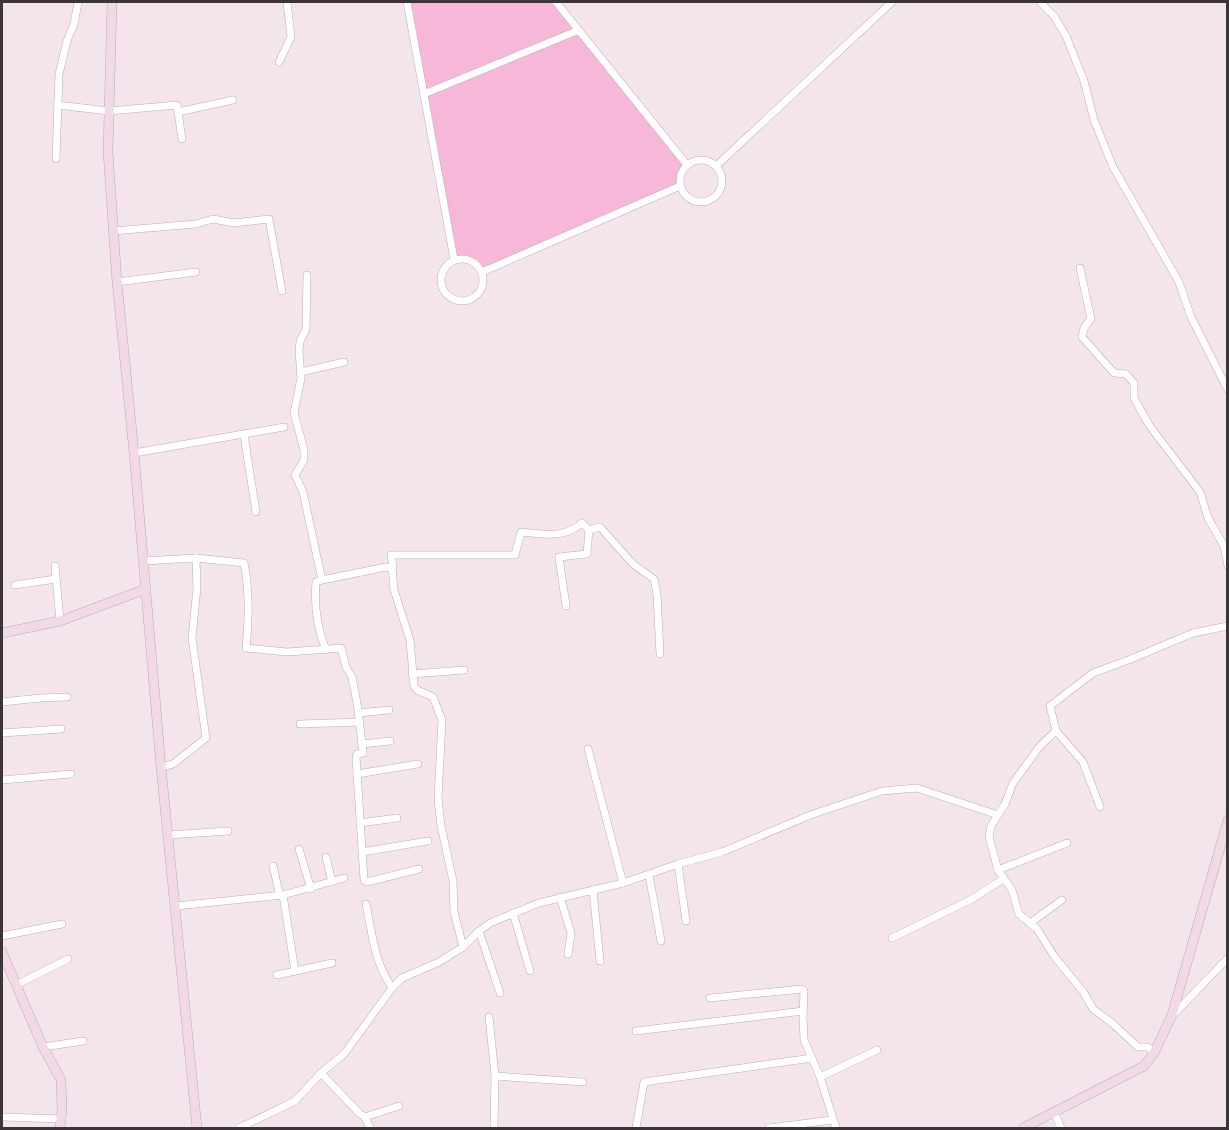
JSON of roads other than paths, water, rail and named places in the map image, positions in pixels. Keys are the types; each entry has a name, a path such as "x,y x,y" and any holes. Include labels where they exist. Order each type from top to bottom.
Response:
{"main road":[{"path":"112,2 108,152 113,231 161,767 166,786 168,835 197,1128"},
{"path":"2,633 60,621 146,589"},
{"path":"1023,1128 1055,1114 1144,1066 1154,1053 1172,1015 1227,820"},
{"path":"2,952 43,1047 61,1080 61,1124"}],"street":[{"path":"56,159 59,74 78,2"},
{"path":"279,62 291,37 287,2"},
{"path":"407,2 454,259"},
{"path":"555,2 687,165"},
{"path":"716,166 892,2"},
{"path":"1040,2 1054,16 1066,36 1084,81 1094,120 1113,166 1179,282 1191,317 1227,390"},
{"path":"424,94 579,30"},
{"path":"178,112 233,100"},
{"path":"57,105 109,111 174,104 177,105 182,139"},
{"path":"702,159 716,166 721,173 722,181 720,190 715,196 708,201 699,202 691,200 684,194 679,178 687,165 702,159"},
{"path":"482,272 680,186"},
{"path":"113,231 196,224 213,219 234,223 269,219 282,291"},
{"path":"454,259 471,260 482,272 481,288 469,300 453,299 441,287 442,270 454,259"},
{"path":"1080,268 1091,319 1084,328 1082,337 1114,373 1126,374 1134,383 1134,398 1149,425 1200,492 1208,518 1224,546 1227,566"},
{"path":"117,282 196,272"},
{"path":"307,275 306,330 300,341 300,388 294,413 304,450 304,460 295,475 303,492 322,580"},
{"path":"301,372 344,362"},
{"path":"134,453 284,427"},
{"path":"244,435 256,512"},
{"path":"463,947 454,912 453,881 438,799 442,720 433,697 417,690 414,686 410,640 394,590 391,555 515,555 521,532 563,535 582,523 589,530 587,554 559,557 566,606"},
{"path":"589,530 600,527 633,564 654,579 660,654"},
{"path":"143,561 195,558 244,563 249,620 246,648 287,652 341,648 346,667 352,677 363,753 356,755 363,877 365,882 419,869"},
{"path":"161,767 173,764 206,738 192,638 197,588 195,558"},
{"path":"55,566 60,621"},
{"path":"326,650 320,636 315,601 316,582 392,567"},
{"path":"15,585 56,579"},
{"path":"1100,807 1083,762 1056,731 1050,706 1093,673 1193,633 1227,626"},
{"path":"412,674 464,670"},
{"path":"2,702 67,698"},
{"path":"359,713 389,710"},
{"path":"300,724 360,722"},
{"path":"2,733 61,729"},
{"path":"1056,731 1040,746 1013,783 991,826 989,837 998,870 1012,890 1019,914 1037,929 1054,956 1084,993 1093,1009 1138,1047 1148,1047 1154,1053"},
{"path":"362,744 390,741"},
{"path":"588,749 623,883"},
{"path":"357,774 418,764"},
{"path":"2,780 71,774"},
{"path":"239,1128 295,1101 321,1073 345,1054 392,988 402,978 439,962 463,947 478,931 490,923 513,913 539,903 623,883 722,852 813,814 882,791 917,788 998,815"},
{"path":"360,823 398,818"},
{"path":"168,835 228,831"},
{"path":"362,852 428,842"},
{"path":"998,870 1067,843"},
{"path":"299,849 311,889"},
{"path":"326,857 332,882"},
{"path":"678,864 686,921"},
{"path":"273,866 295,971"},
{"path":"649,874 661,941"},
{"path":"176,906 281,896 344,879"},
{"path":"892,938 972,899 1003,879"},
{"path":"593,890 600,961"},
{"path":"560,897 571,933 568,954"},
{"path":"1030,923 1062,900"},
{"path":"366,904 375,955 381,971 392,988"},
{"path":"513,913 530,971"},
{"path":"2,936 62,924"},
{"path":"478,931 500,993"},
{"path":"1172,1015 1227,958"},
{"path":"16,985 69,959"},
{"path":"277,975 332,963"},
{"path":"710,998 802,989 804,991 804,1040 820,1077 836,1128"},
{"path":"636,1031 803,1011"},
{"path":"489,1017 495,1076 494,1128"},
{"path":"43,1047 83,1041"},
{"path":"820,1077 876,1050"},
{"path":"636,1128 644,1082 812,1058"},
{"path":"321,1073 365,1117 370,1128"},
{"path":"495,1076 583,1082"},
{"path":"365,1117 399,1106"},
{"path":"1055,1114 1061,1128"},
{"path":"2,1117 61,1124"},
{"path":"769,1128 832,1120"}]}
